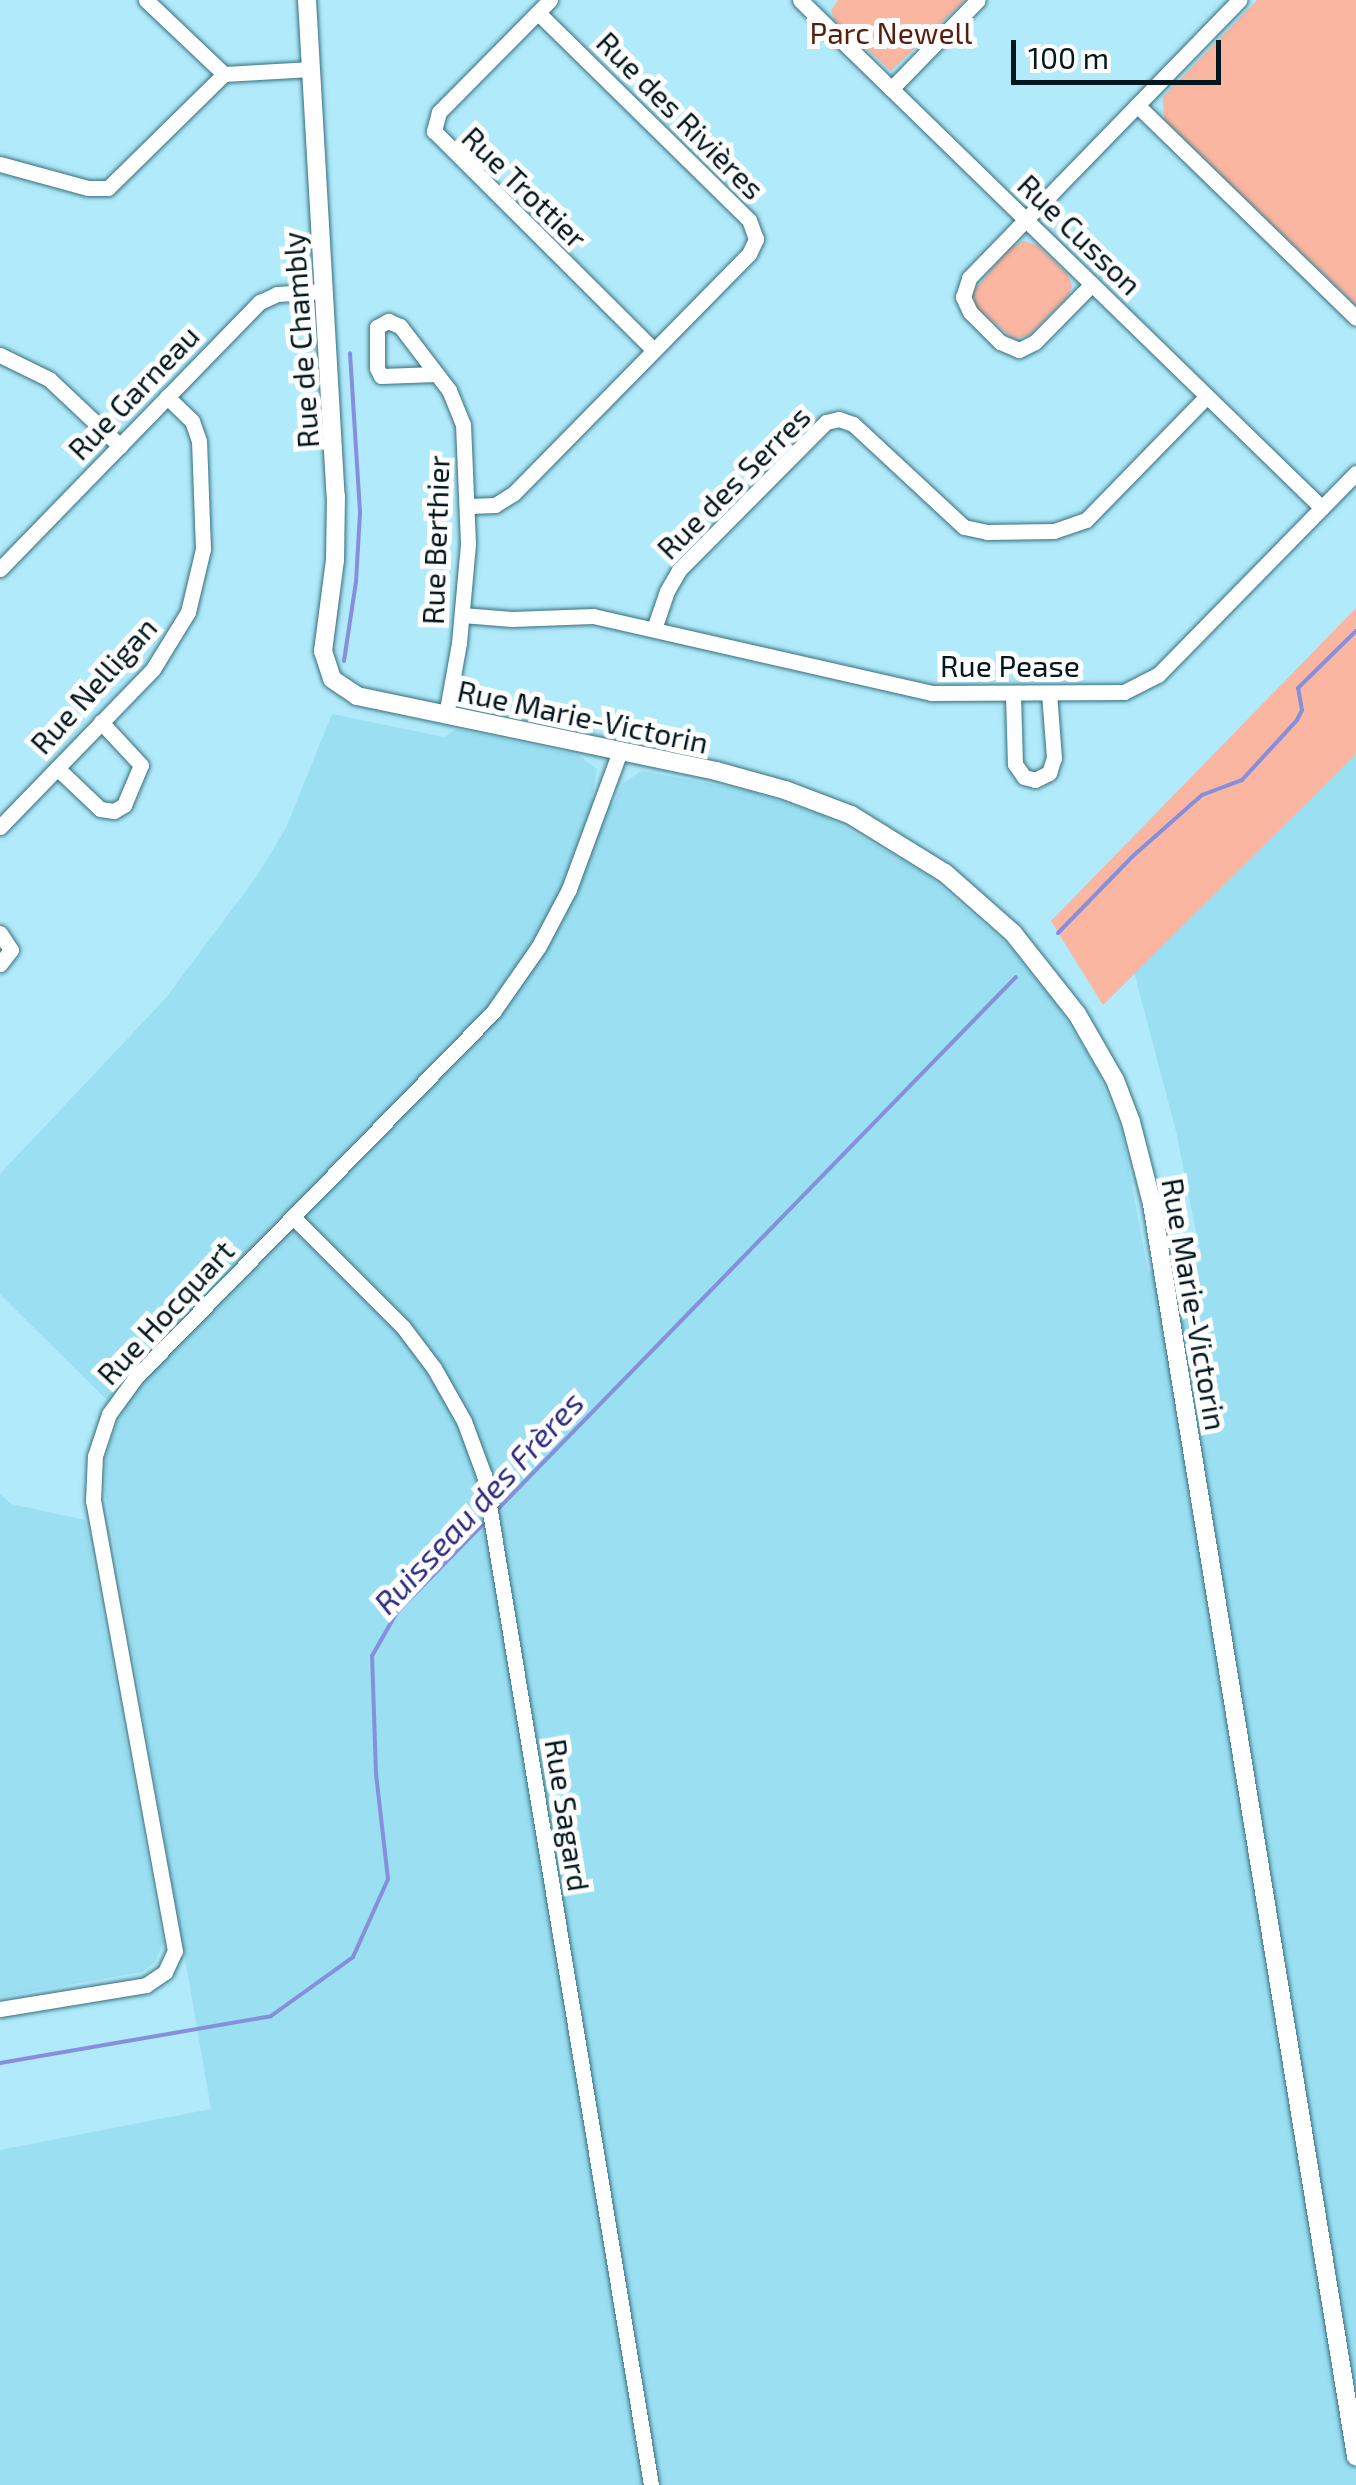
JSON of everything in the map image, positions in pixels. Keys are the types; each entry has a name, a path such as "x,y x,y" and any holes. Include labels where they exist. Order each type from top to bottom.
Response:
{"street":[{"path":"146,0 224,74"},
{"name":"Rue de Chambly","path":"307,0 336,496 335,560 323,651 328,674"},
{"path":"538,12 550,0"},
{"name":"Rue Cusson","path":"800,0 1322,508"},
{"path":"812,12 825,0"},
{"path":"891,89 978,0"},
{"path":"1092,284 1031,345 1015,350 1000,342 967,309 963,289 1240,0"},
{"name":"Rue Trottier","path":"538,12 439,112 434,123 435,135 654,350"},
{"name":"Rue des Rivières","path":"538,12 755,230 752,250 654,350"},
{"path":"0,164 88,188 108,188 224,74 311,69"},
{"path":"1137,105 1356,318"},
{"name":"Rue Garneau","path":"0,569 263,299 324,291"},
{"name":"Rue Berthier","path":"436,374 382,376 377,368 377,327 385,322 398,324 436,374 454,398 464,424 469,506 462,614 446,715"},
{"path":"469,506 495,504 510,497 654,350"},
{"path":"0,355 49,379 120,446"},
{"name":"Rue Nelligan","path":"0,826 174,642 198,580 204,534 198,436 192,422 167,397"},
{"name":"Rue des Serres","path":"654,630 679,570 826,422 840,419 853,424 964,527 981,532 1054,531 1086,520 1206,397"},
{"name":"Rue Pease","path":"462,614 512,619 586,614 931,693 1124,692 1148,684 1356,472"},
{"name":"Rue Marie-Victorin","path":"328,674 351,694 785,790 851,815 914,850 975,896 1029,950 1077,1014 1115,1080 1136,1138 1152,1204 1356,2456"},
{"path":"1013,694 1016,764 1024,777 1035,780 1046,776 1054,763 1049,693"},
{"path":"56,768 100,809 114,811 124,805 141,765 102,722"},
{"name":"Rue Hocquart","path":"0,2008 146,1985 165,1972 174,1956 174,1929 94,1501 95,1456 110,1414 128,1386 458,1050 516,980 568,889 620,752"},
{"path":"0,933 8,939 10,950 0,964"},
{"name":"Rue Sagard","path":"294,1217 403,1327 434,1368 464,1421 484,1475 651,2485"}],"shaded area":[{"path":"332,714 444,737 456,729 578,755 597,769 592,798 613,805 623,783 642,771 749,791 824,816 926,874 1009,946 1056,1004 1094,1064 1122,1131 1148,1272 1202,1262 1176,1131 1134,972 1356,754 1356,2485 0,2485 0,2150 211,2109 105,1493 106,1454 121,1414 0,1294 0,1174 165,999 257,876 286,828"},
{"path":"0,1494 11,1504 85,1520 163,1943 155,1962 142,1972 0,1997"}],"green space":[{"name":"Parc Newell","path":"838,0 965,0 891,71 834,19 831,10"},
{"path":"1257,0 1356,0 1356,305 1164,119 1163,97"},
{"path":"1024,241 1037,245 1068,275 1072,286 1068,296 1029,335 1014,339 976,307 972,293 1010,248"},
{"path":"1356,608 1356,754 1103,1005 1051,921"}],"waterway":[{"path":"344,661 356,582 360,512 350,353"},
{"name":"Ruisseau des Frères","path":"1058,933 1133,856 1202,795 1242,780 1297,720 1302,710 1298,688 1356,631"},
{"name":"Ruisseau des Frères","path":"494,1513 1016,977"},
{"name":"Ruisseau des Frères","path":"0,2063 271,2016 353,1957 388,1879 376,1774 372,1656 397,1612 487,1520"}]}
